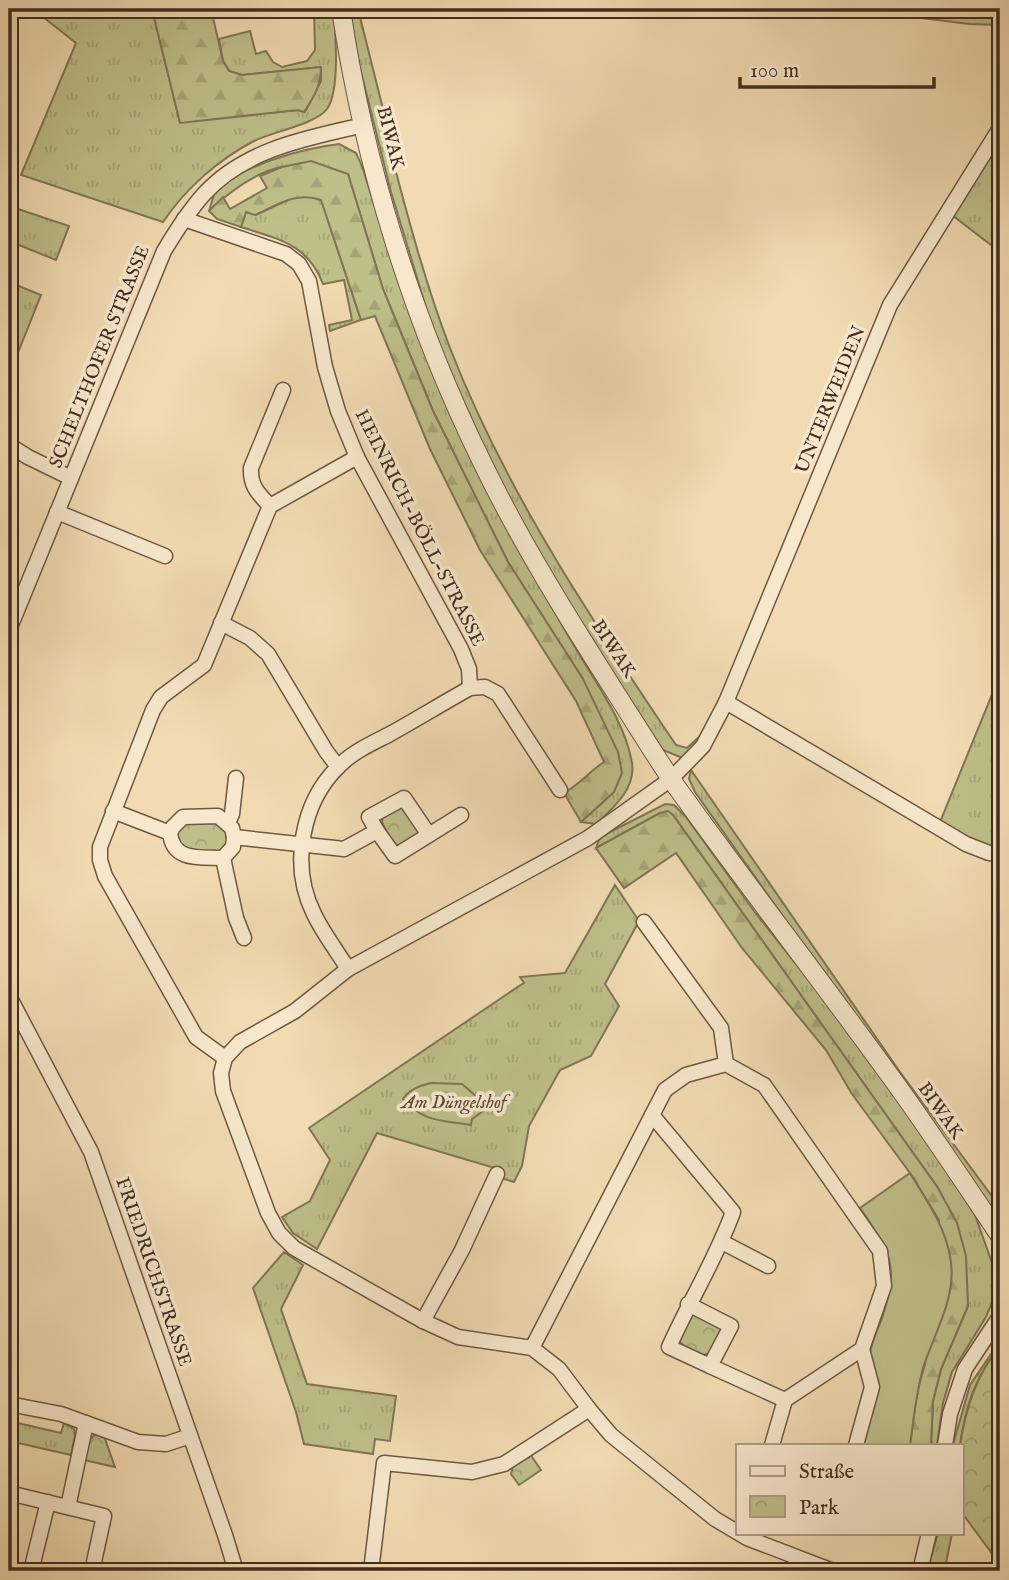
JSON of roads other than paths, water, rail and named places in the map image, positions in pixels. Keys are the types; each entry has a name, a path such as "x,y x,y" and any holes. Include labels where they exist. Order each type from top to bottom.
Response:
{"street":[{"name":"BIWAK","path":"341,9 364,125 411,292 450,393 482,461 534,558 574,627 671,779 890,1075 1000,1236"},
{"name":"SCHELTHOFER STRASSE","path":"9,631 164,251 184,219 205,193 219,181 262,153 318,135 364,125"},
{"name":"UNTERWEIDEN","path":"671,779 704,746 726,702 890,305 1000,128"},
{"name":"HEINRICH-BÖLL-STRASSE","path":"184,219 275,249 299,264 309,281 325,367 356,457 461,649 469,669 470,688"},
{"path":"270,506 253,486 250,479 251,468 283,390"},
{"path":"9,445 71,478"},
{"path":"225,1058 196,1037 105,876 100,860 100,847 153,710 170,689 204,665 270,506 356,457"},
{"path":"57,512 165,556"},
{"path":"221,623 250,638 268,654 338,767"},
{"path":"348,969 314,915 302,880 305,828 318,793 338,767 357,752 470,688 485,687 498,694 560,790"},
{"path":"726,702 966,844 989,853 1000,854"},
{"path":"228,823 232,814 236,778"},
{"path":"671,779 588,838 348,969 295,1011 240,1042 225,1058 221,1073 223,1091 268,1213 279,1233 294,1248 423,1321 458,1337 532,1348 559,1369 611,1435 715,1519 736,1530"},
{"path":"429,835 404,798 369,817 395,856 429,835 461,815"},
{"path":"113,811 170,833"},
{"path":"218,816 232,828 234,837 233,846 223,858 186,857 177,852 171,843 170,833 183,817 218,816"},
{"path":"234,837 344,849 377,831"},
{"path":"223,858 236,918 244,938"},
{"path":"644,922 721,1028 726,1064"},
{"name":"FRIEDRICHSTRASSE","path":"9,996 91,1152 236,1571"},
{"path":"532,1348 665,1090 686,1075 726,1064 764,1085 880,1251 884,1286 862,1349 872,1387 856,1444"},
{"path":"652,1115 733,1212 722,1242 688,1304 668,1348 785,1400"},
{"path":"423,1321 462,1250 497,1174"},
{"path":"722,1242 768,1266"},
{"path":"688,1304 731,1326 710,1366"},
{"path":"945,1444 950,1413 965,1369 1000,1316"},
{"path":"772,1444 785,1400 862,1349"},
{"path":"9,1404 61,1414 138,1442 166,1444 190,1436"},
{"path":"372,1564 384,1463 472,1472 504,1464 589,1409"},
{"path":"68,1507 86,1423"},
{"path":"9,1493 104,1516 92,1571"},
{"path":"31,1571 48,1502"},
{"path":"920,1571 929,1534"},
{"path":"747,1535 833,1571"}],"park label":[{"name":"Am Düngelshof","path":"454,1103"}]}
